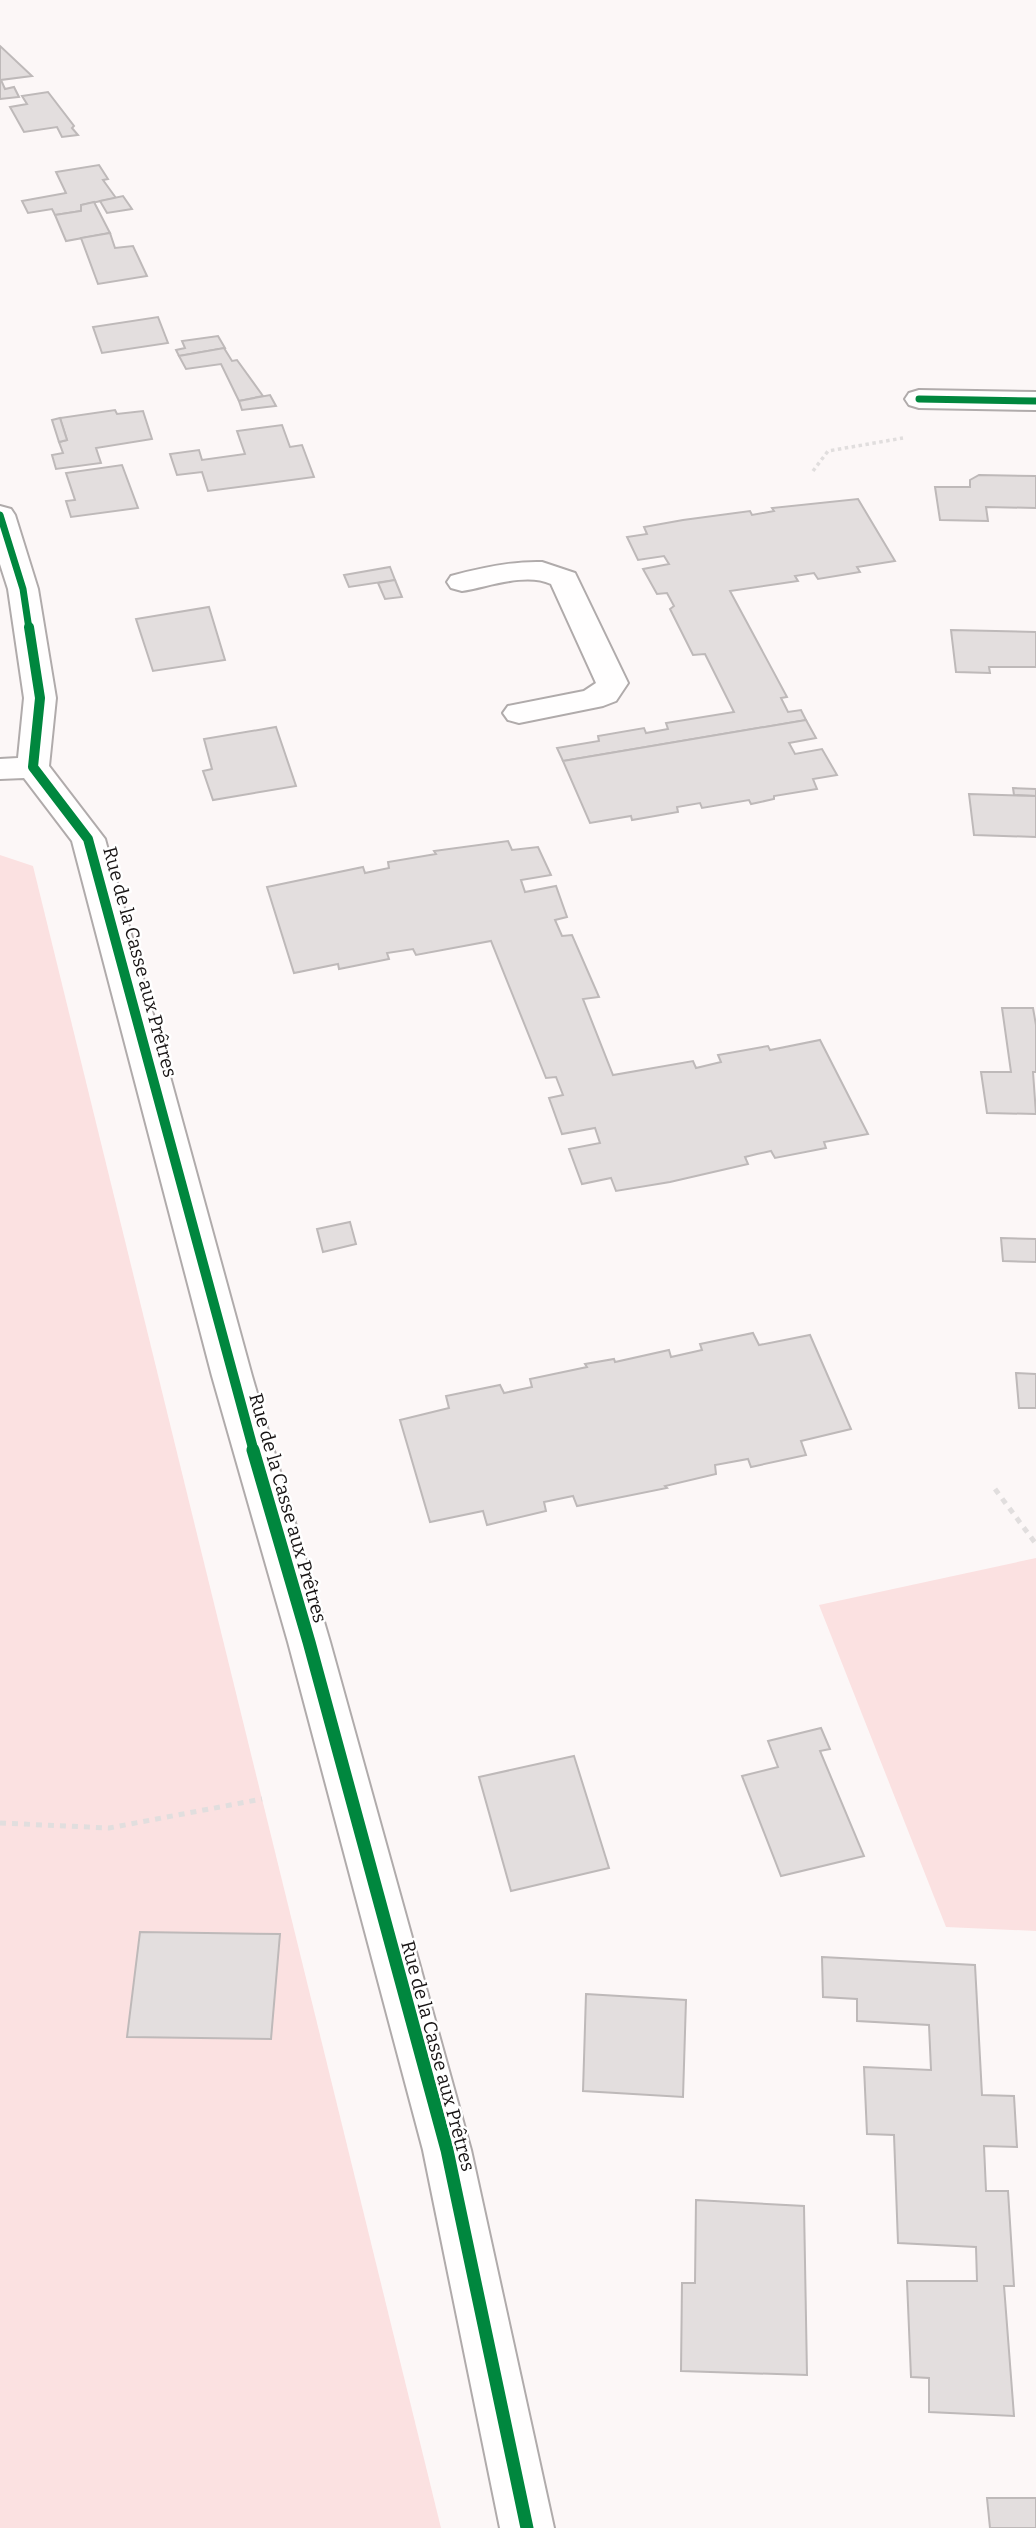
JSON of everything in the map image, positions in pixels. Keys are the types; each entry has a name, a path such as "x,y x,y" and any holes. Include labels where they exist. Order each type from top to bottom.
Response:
{"street":[{"path":"919,399 1036,401"},
{"name":"Rue de la Casse aux Prêtres","path":"0,515 23,589 40,698 17,768 88,839 232,1377 309,1642 443,2137 527,2528"},
{"path":"462,582 538,570 555,572 564,579 612,683 605,694 592,699 519,712"}],"path":[{"path":"995,1489 1036,1544"},
{"path":"0,1823 109,1828 262,1799"}],"shaded area":[{"path":"0,855 33,866 441,2528 0,2528"},
{"path":"1036,1558 1036,1931 946,1927 819,1605"}],"building":[{"path":"0,46 32,76 1,80 5,89 14,87 19,97 0,99"},
{"path":"48,92 78,135 62,137 57,127 24,132 10,107 27,104 22,96"},
{"path":"99,165 108,179 103,180 116,198 81,205 81,211 55,215 52,209 28,213 22,201 66,193 56,172"},
{"path":"123,196 132,209 107,213 100,201"},
{"path":"94,202 110,233 66,241 55,215 81,211 81,205"},
{"path":"110,233 115,248 133,246 147,276 98,284 81,238"},
{"path":"158,317 168,343 102,353 93,327"},
{"path":"218,336 225,348 179,356 176,350 185,348 182,341"},
{"path":"224,348 232,361 237,360 263,396 239,401 221,364 186,369 179,356"},
{"path":"270,395 276,406 242,410 239,401"},
{"path":"115,410 117,414 143,411 152,439 96,448 101,463 56,469 52,455 63,453 59,442 67,440 60,418"},
{"path":"60,418 67,440 59,442 52,420"},
{"path":"282,425 290,447 302,445 314,477 208,491 202,472 177,475 170,454 199,450 202,460 245,454 237,431"},
{"path":"122,465 138,508 71,517 66,501 75,500 66,473"},
{"path":"979,475 1036,476 1036,508 986,507 988,521 940,520 935,487 970,487 970,480"},
{"path":"858,499 895,561 857,567 860,572 818,579 814,573 795,576 798,581 730,591 787,697 781,698 788,712 801,710 806,720 563,761 557,748 599,741 598,736 644,728 646,733 668,729 666,723 734,712 705,654 693,655 670,609 674,606 667,593 657,594 643,569 669,564 664,556 638,560 627,537 647,534 644,527 683,520 750,511 752,515 774,511 772,508"},
{"path":"390,567 395,580 349,587 344,575"},
{"path":"395,580 402,597 385,599 378,583"},
{"path":"209,607 225,660 153,671 136,619"},
{"path":"951,630 1036,632 1036,667 989,667 990,673 956,672"},
{"path":"806,720 816,738 789,743 795,754 822,749 837,775 813,779 817,789 774,796 774,799 751,804 749,800 702,808 700,803 677,807 678,812 632,820 631,816 590,823 563,761"},
{"path":"276,727 296,786 213,800 203,771 212,769 204,739"},
{"path":"1013,788 1036,789 1036,796 1014,795"},
{"path":"969,794 1036,796 1036,837 974,835"},
{"path":"508,841 512,850 538,847 551,875 521,880 525,892 556,886 567,917 555,920 562,936 572,935 599,997 583,999 613,1075 693,1061 696,1068 721,1062 718,1055 768,1046 770,1050 820,1040 868,1134 824,1142 826,1148 775,1158 771,1151 757,1154 745,1157 748,1164 670,1182 616,1191 611,1178 582,1184 569,1149 600,1143 595,1128 562,1134 549,1098 563,1095 556,1077 546,1078 491,941 416,955 413,949 387,953 389,959 339,969 338,964 294,973 267,887 363,867 365,873 389,868 388,862 436,854 434,851"},
{"path":"1002,1008 1033,1008 1036,1025 1036,1072 1033,1072 1036,1114 987,1113 981,1072 1011,1072"},
{"path":"350,1222 356,1244 323,1252 317,1229"},
{"path":"1001,1238 1036,1239 1036,1262 1003,1261"},
{"path":"753,1333 759,1345 810,1335 851,1429 801,1441 806,1455 751,1467 748,1459 715,1465 716,1474 665,1486 667,1488 577,1506 573,1496 544,1502 546,1511 487,1525 483,1511 430,1522 400,1420 449,1408 446,1396 500,1385 504,1393 532,1387 530,1379 587,1367 585,1364 614,1359 615,1362 669,1350 671,1357 702,1350 700,1344"},
{"path":"1016,1373 1036,1374 1036,1408 1019,1408"},
{"path":"821,1728 830,1749 820,1751 864,1856 781,1876 742,1776 778,1767 768,1741"},
{"path":"574,1756 609,1868 511,1891 479,1777"},
{"path":"140,1932 280,1934 271,2039 127,2037"},
{"path":"822,1957 975,1965 982,2095 1014,2096 1017,2147 984,2146 986,2191 1008,2191 1014,2286 1004,2286 1014,2416 929,2412 929,2378 911,2377 907,2281 977,2281 976,2247 898,2243 894,2135 867,2134 864,2067 931,2070 929,2025 857,2021 857,1999 823,1997"},
{"path":"586,1994 686,2000 683,2097 583,2091"},
{"path":"696,2200 804,2206 807,2375 681,2371 682,2283 695,2283"},
{"path":"987,2498 1036,2498 1036,2528 990,2528"}],"cycle path":[{"path":"919,399 1036,401"},
{"path":"0,515 23,589 40,698 33,767 88,839 232,1376 309,1642 447,2150 527,2528"}]}
